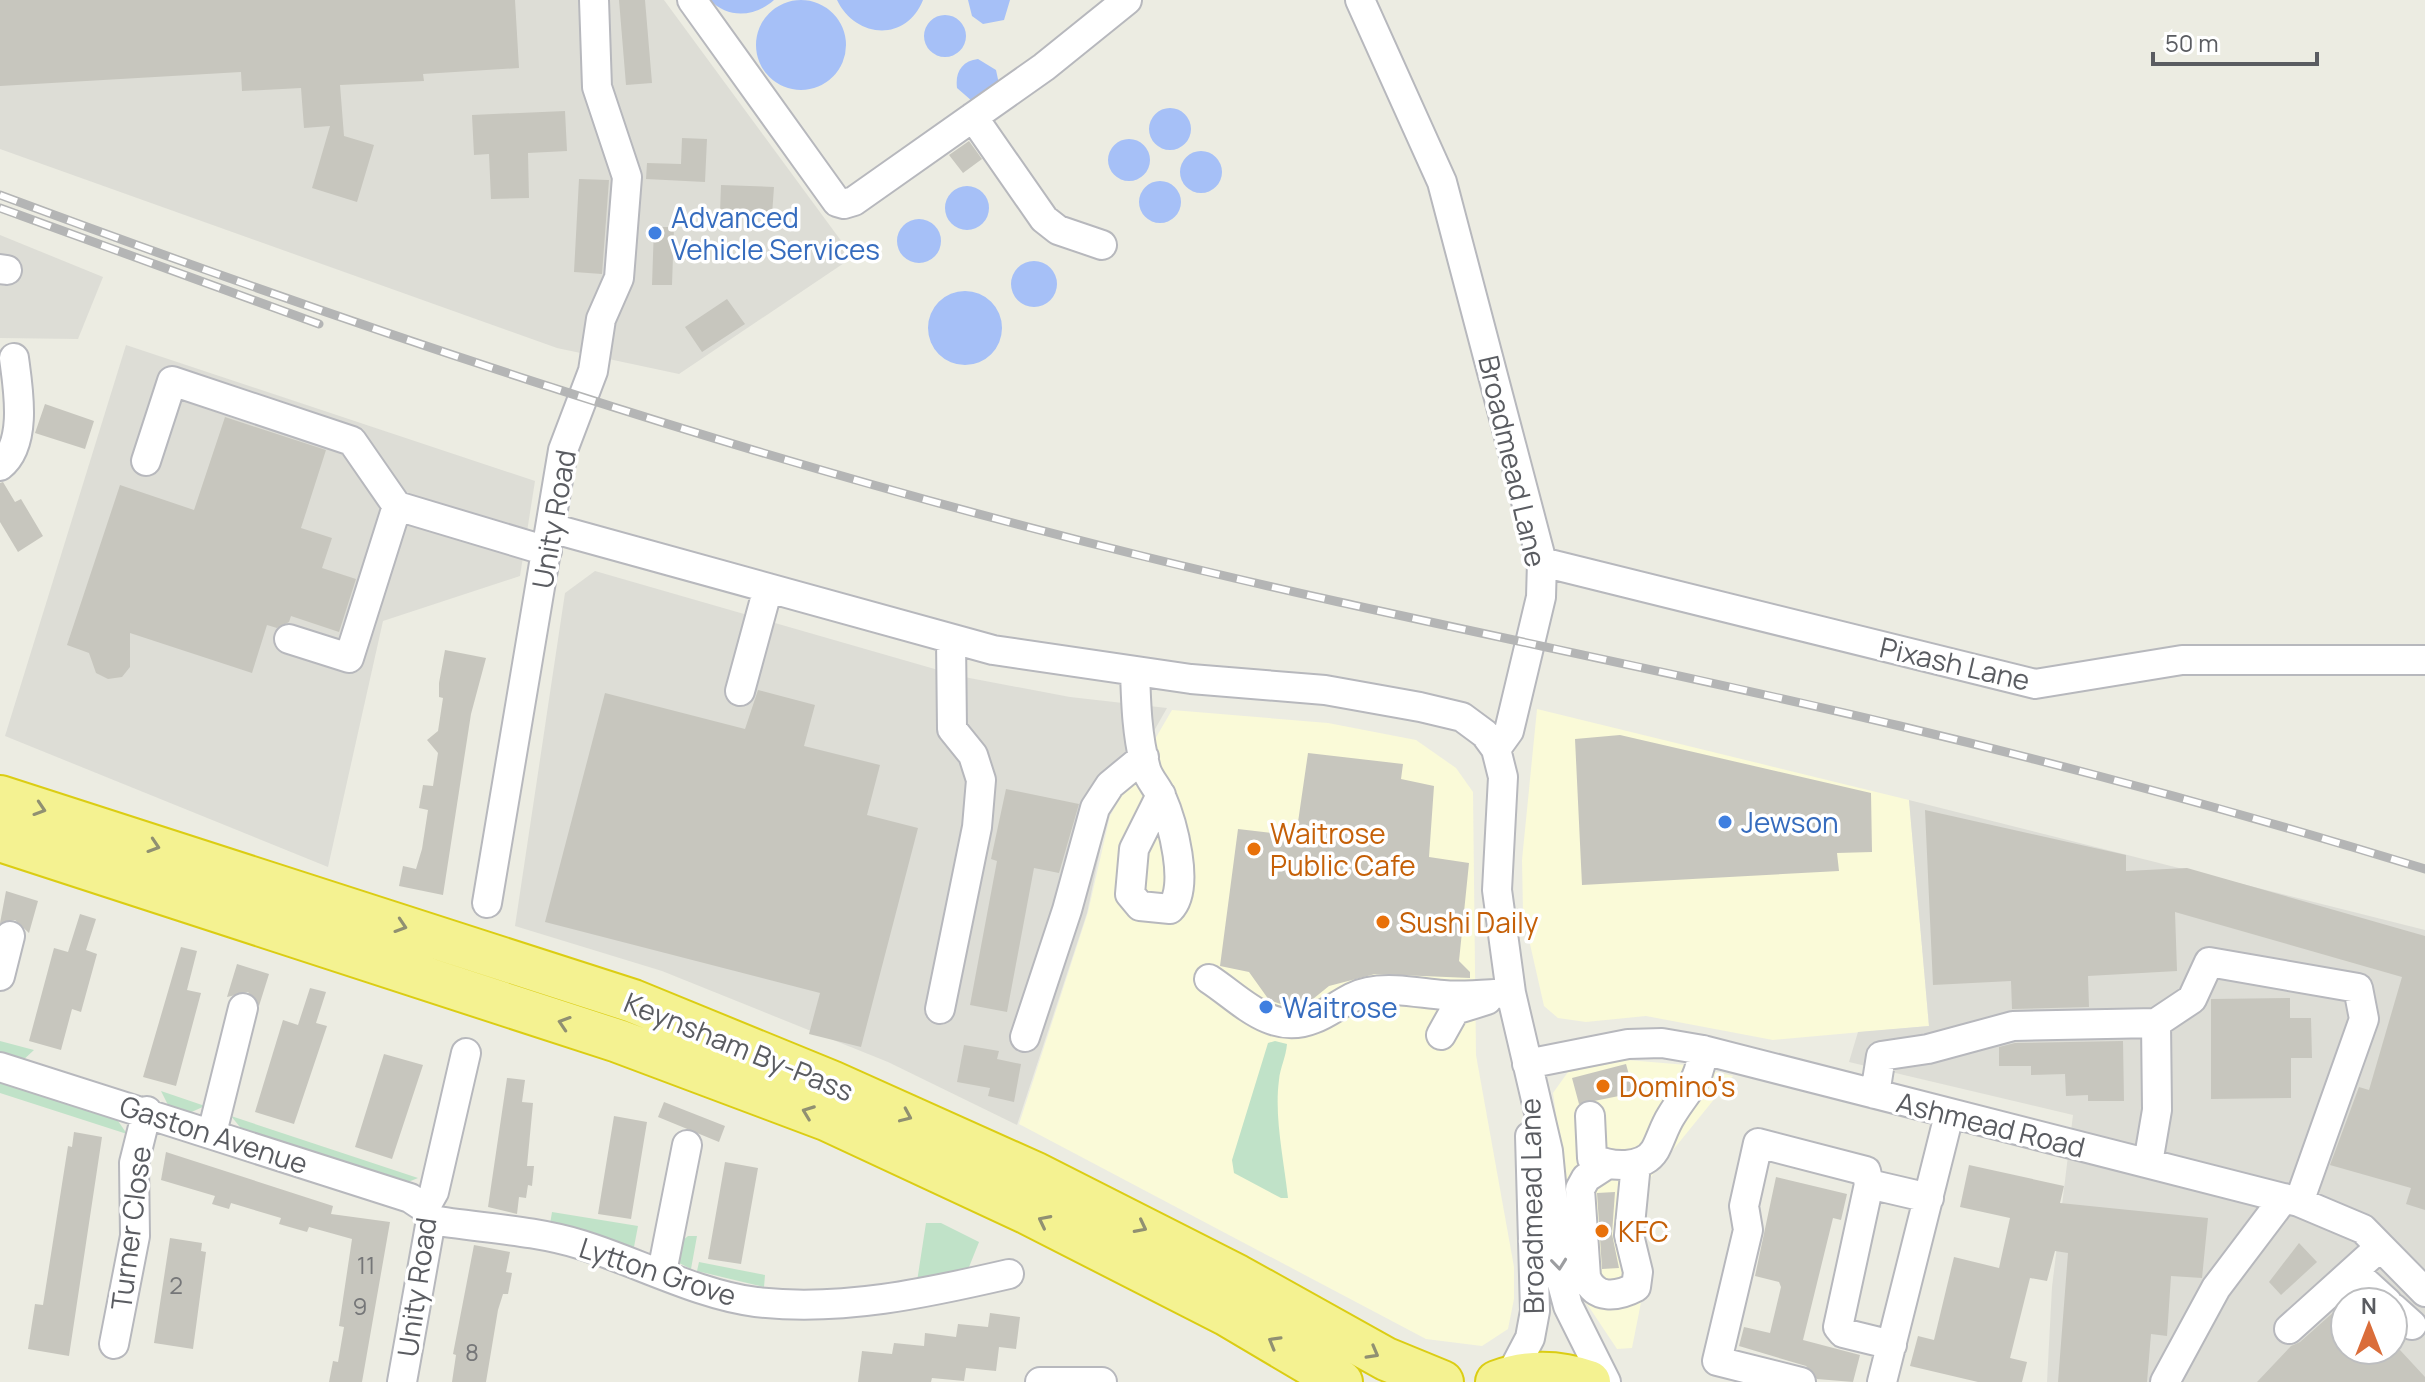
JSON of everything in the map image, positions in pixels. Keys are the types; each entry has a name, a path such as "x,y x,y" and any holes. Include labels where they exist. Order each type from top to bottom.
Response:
{"highway":[{"name":"Keynsham By-Pass","path":"0,797 633,1001 831,1082 1036,1174 1237,1276 1386,1359 1431,1381 1442,1382"},
{"name":"Keynsham By-Pass","path":"0,840 618,1041 826,1119 1028,1213 1184,1293 1341,1382"},
{"path":"1503,1380 1554,1373 1589,1382"}],"street":[{"name":"Unity Road","path":"487,903 563,450 593,371 601,319 619,278 627,177 597,87 594,0"},
{"path":"692,0 837,202 844,204 854,201 1044,67 1127,0"},
{"name":"Broadmead Lane","path":"1360,0 1442,182 1542,562 1541,597 1509,731 1496,749 1503,777 1497,890 1511,993 1548,1151 1560,1276 1568,1306 1606,1382"},
{"path":"973,117 1044,219 1058,230 1102,245"},
{"path":"0,466 8,460 15,441 19,399 14,358"},
{"path":"146,461 172,381 352,441 397,506 768,588 993,650 1135,671 1325,690 1420,707 1462,717 1485,734 1496,749"},
{"path":"289,639 349,658 397,506"},
{"name":"Pixash Lane","path":"1542,562 2035,684 2182,660 2425,660"},
{"path":"740,691 768,588"},
{"path":"940,1009 977,827 981,780 973,755 952,729 951,640"},
{"path":"1135,671 1137,720 1147,773 1161,795"},
{"path":"1025,1037 1067,910 1095,808 1110,785 1144,757"},
{"path":"0,976 10,936"},
{"path":"1875,1094 1881,1056 1928,1049 2013,1026 2156,1023 2192,999 2209,962 2358,988 2364,1019 2291,1200 2216,1288 2165,1382"},
{"path":"1209,979 1250,1011 1271,1021 1284,1022 1313,1020 1346,999 1369,991 1445,995 1511,993"},
{"path":"1390,990 1425,1007 1443,1028 1455,1010 1511,993"},
{"path":"212,1133 243,1008"},
{"path":"2148,1163 2157,1110 2156,1023"},
{"name":"Ashmead Road","path":"1528,1070 1628,1044 1662,1043 1703,1050 2291,1200 2363,1229 2425,1292"},
{"path":"1590,1116 1592,1158 1606,1165 1636,1164 1654,1152 1661,1132 1699,1077 1703,1050"},
{"name":"Unity Road","path":"402,1382 428,1214 466,1053"},
{"name":"Gaston Avenue","path":"0,1067 147,1111 410,1198 428,1214"},
{"name":"Broadmead Lane","path":"1503,1380 1530,1338 1535,1311 1528,1070"},
{"name":"Turner Close","path":"114,1344 135,1236 134,1163 147,1111"},
{"path":"1882,1382 1949,1115"},
{"path":"1801,1382 1717,1361 1748,1230 1744,1206 1758,1143 1866,1171 1869,1184 1838,1327 1843,1333 1892,1345"},
{"path":"662,1272 687,1145"},
{"path":"1606,1165 1586,1178 1580,1189 1586,1277 1590,1288 1602,1295 1623,1294 1636,1287 1638,1272 1629,1235 1636,1164"},
{"path":"1869,1184 1929,1198"},
{"name":"Lytton Grove","path":"428,1214 577,1243 754,1302 829,1303 919,1294 979,1270 1009,1274"},
{"path":"2289,1329 2380,1247"},
{"path":"2354,1272 2369,1286"},
{"path":"1040,1382 1102,1382"}],"shaded area":[{"path":"0,0 664,0 853,257 679,374 557,348 0,149"},
{"path":"0,235 103,277 78,339 0,338"},
{"path":"126,345 535,481 520,576 383,621 328,867 5,736"},
{"path":"595,571 959,676 1070,697 1167,708 1108,812 1087,913 1017,1125 888,1062 662,971 515,926 565,593"},
{"path":"1537,709 1909,800 1929,1026 1773,1040 1646,1016 1586,1022 1558,1018 1544,1006 1523,913 1522,860"},
{"name":"Waitrose","path":"1172,710 1328,723 1416,740 1456,768 1473,792 1476,1055 1514,1267 1514,1299 1508,1329 1482,1346 1426,1339 1019,1124 1088,912 1110,816"},
{"path":"1909,800 2425,930 2425,1382 2047,1382 2052,1287 2073,1115 1849,1062 1858,1032 1929,1026"},
{"path":"0,1041 34,1050 21,1062 0,1054"},
{"path":"1268,1043 1287,1044 1280,1076 1278,1109 1288,1198 1281,1198 1234,1173 1232,1160"},
{"path":"1627,1060 1687,1065 1733,1076 1651,1177 1642,1236 1646,1277 1632,1348 1617,1349 1581,1295 1553,1093 1568,1072"},
{"path":"0,1078 116,1118 127,1134 0,1093"},
{"path":"161,1091 205,1106 187,1114 169,1107"},
{"path":"231,1116 418,1178 403,1184 244,1132"},
{"path":"552,1212 638,1226 634,1247 550,1224"},
{"path":"926,1223 941,1223 979,1242 967,1272 916,1288"},
{"path":"688,1236 697,1236 691,1269 675,1261 683,1240"},
{"path":"699,1262 765,1275 764,1287 697,1271"}],"water":[{"path":"710,0 774,0 759,10 742,14 725,10"},
{"path":"801,0 818,3 833,13 843,28 846,45 843,62 833,77 818,87 801,90 784,87 769,77 759,62 756,45 759,28 769,13 784,3"},
{"path":"837,0 923,0 905,23 893,29 880,30 856,22 845,13"},
{"path":"968,0 1010,0 1004,20 983,24 972,16"},
{"path":"945,15 960,21 966,36 960,51 945,57 930,51 924,36 930,21"},
{"path":"978,59 996,70 999,84 972,101 957,88 957,77 964,65"},
{"path":"1170,108 1185,114 1191,129 1185,144 1170,150 1155,144 1149,129 1155,114"},
{"path":"1129,139 1144,145 1150,160 1144,175 1129,181 1114,175 1108,160 1114,145"},
{"path":"1201,151 1216,157 1222,172 1216,187 1201,193 1186,187 1180,172 1186,157"},
{"path":"1160,181 1175,187 1181,202 1175,217 1160,223 1145,217 1139,202 1145,187"},
{"path":"967,186 983,192 989,208 983,224 967,230 951,224 945,208 951,192"},
{"path":"919,219 935,225 941,241 935,257 919,263 903,257 897,241 903,225"},
{"path":"1034,261 1051,267 1057,284 1051,301 1034,307 1017,301 1011,284 1017,267"},
{"path":"958,291 972,291 986,297 996,307 1002,328 996,349 986,359 972,365 958,365 944,359 934,349 928,335 928,321 934,307 944,297"}],"building":[{"path":"0,0 515,0 519,68 423,74 424,81 340,85 344,136 374,145 357,202 312,188 330,126 304,128 301,88 242,91 241,72 0,86"},
{"path":"619,0 645,0 652,83 626,85"},
{"path":"565,111 567,151 528,153 529,198 491,199 489,154 474,155 472,115"},
{"path":"682,138 707,139 705,182 646,179 647,163 681,164"},
{"path":"969,141 982,159 963,173 949,155"},
{"path":"579,179 609,180 602,274 574,272"},
{"path":"721,185 774,187 772,215 720,213"},
{"path":"654,227 674,227 672,285 652,285"},
{"path":"727,299 745,324 702,352 685,327"},
{"path":"45,404 94,421 85,449 35,433"},
{"path":"225,417 326,450 301,528 332,538 322,568 356,579 339,632 291,616 289,622 277,628 267,625 252,673 130,633 130,667 122,677 108,679 96,673 89,653 67,645 120,485 194,510"},
{"path":"3,482 15,502 21,499 43,536 18,552 0,522 0,483"},
{"path":"445,650 486,658 471,714 443,895 399,886 403,866 416,869 422,849 428,810 419,808 423,785 433,786 438,753 427,740 438,731 443,698 439,697 439,683"},
{"path":"758,690 815,705 804,746 880,765 867,815 918,828 861,1047 809,1034 820,993 545,922 605,693 745,729"},
{"name":"Jewson","path":"1620,735 1871,793 1872,852 1837,853 1839,871 1582,885 1575,739"},
{"path":"1308,753 1403,764 1401,779 1434,786 1429,857 1469,863 1459,961 1470,972 1470,978 1375,974 1329,986 1308,1003 1286,1006 1269,1000 1249,972 1220,966 1238,829 1296,836"},
{"path":"1006,789 1079,804 1059,873 1034,868 1007,1012 970,1005 997,861 991,859"},
{"path":"1925,810 2126,855 2126,871 2187,868 2425,936 2425,1210 2406,1204 2411,1188 2330,1165 2359,1087 2369,1090 2402,977 2175,912 2177,971 2088,976 2089,1007 2012,1009 2011,981 1933,985"},
{"path":"6,891 38,901 29,933 15,920 0,923"},
{"path":"80,914 96,919 86,950 97,954 81,1012 72,1009 61,1050 29,1041 54,948 68,952"},
{"path":"181,947 197,951 187,990 201,993 176,1086 143,1077"},
{"path":"237,964 269,974 259,1006 248,992 227,997"},
{"path":"310,988 326,992 316,1023 327,1026 294,1124 255,1112 283,1020 298,1025"},
{"path":"2290,998 2290,1018 2311,1018 2312,1058 2291,1058 2291,1098 2211,1099 2211,999"},
{"path":"2123,1041 2124,1101 2088,1101 2088,1095 2066,1096 2065,1074 2031,1075 2031,1066 1999,1066 1999,1047 2015,1043"},
{"path":"964,1045 999,1051 997,1059 1021,1064 1014,1102 988,1096 990,1088 957,1082"},
{"path":"384,1054 423,1065 392,1159 355,1147"},
{"name":"Domino's","path":"1626,1064 1634,1093 1579,1104 1572,1078"},
{"path":"507,1078 525,1080 522,1102 533,1103 527,1166 534,1166 532,1186 528,1185 526,1198 519,1197 517,1214 488,1207"},
{"path":"664,1102 725,1126 719,1142 658,1117"},
{"path":"614,1116 647,1122 631,1219 598,1214"},
{"path":"74,1132 102,1137 69,1356 28,1349 35,1304 43,1305 68,1146 72,1147"},
{"path":"166,1152 333,1206 331,1214 390,1222 362,1382 329,1382 333,1361 338,1362 344,1327 339,1326 352,1239 309,1227 307,1232 279,1224 281,1218 231,1203 229,1209 212,1204 215,1196 161,1180"},
{"path":"725,1162 758,1168 741,1264 708,1259"},
{"path":"1969,1165 2064,1186 2060,1203 2208,1218 2202,1278 2171,1276 2167,1336 2151,1334 2147,1382 2058,1382 2068,1253 2055,1251 2047,1281 2030,1278 2010,1358 2027,1362 2022,1382 1978,1382 1910,1366 1918,1336 1934,1340 1954,1257 1999,1268 2010,1218 1960,1207"},
{"path":"1776,1177 1847,1194 1841,1220 1833,1218 1803,1340 1860,1355 1853,1382 1817,1379 1806,1366 1739,1346 1744,1327 1770,1333 1781,1287 1779,1282 1755,1276"},
{"path":"1615,1192 1612,1234 1619,1268 1602,1269 1597,1193"},
{"path":"170,1238 202,1243 201,1251 206,1252 193,1349 154,1343"},
{"path":"2299,1243 2317,1262 2281,1295 2269,1282"},
{"path":"474,1245 510,1252 506,1272 512,1273 508,1294 503,1294 498,1310 486,1382 452,1382 456,1355 453,1354"},
{"path":"990,1313 1020,1317 1016,1349 999,1347 996,1371 966,1368 964,1381 932,1378 931,1382 858,1382 862,1351 892,1354 894,1343 924,1346 925,1333 956,1337 958,1324 988,1327"},
{"path":"2329,1316 2329,1366 2409,1366 2409,1360 2425,1377 2425,1382 2257,1382 2291,1346 2300,1342"}],"railway":[{"path":"0,195 421,344 562,391 846,477 1229,577 1966,742 2164,793 2425,869"},
{"path":"0,208 319,324"}],"place":[{"name":"Advanced Vehicle Services","path":"655,233"},
{"name":"Jewson","path":"1725,822"},
{"name":"Waitrose Public Cafe","path":"1254,849"},
{"name":"Sushi Daily","path":"1383,922"},
{"name":"Waitrose","path":"1266,1007"},
{"name":"Domino's","path":"1603,1086"},
{"name":"KFC","path":"1602,1231"}]}
